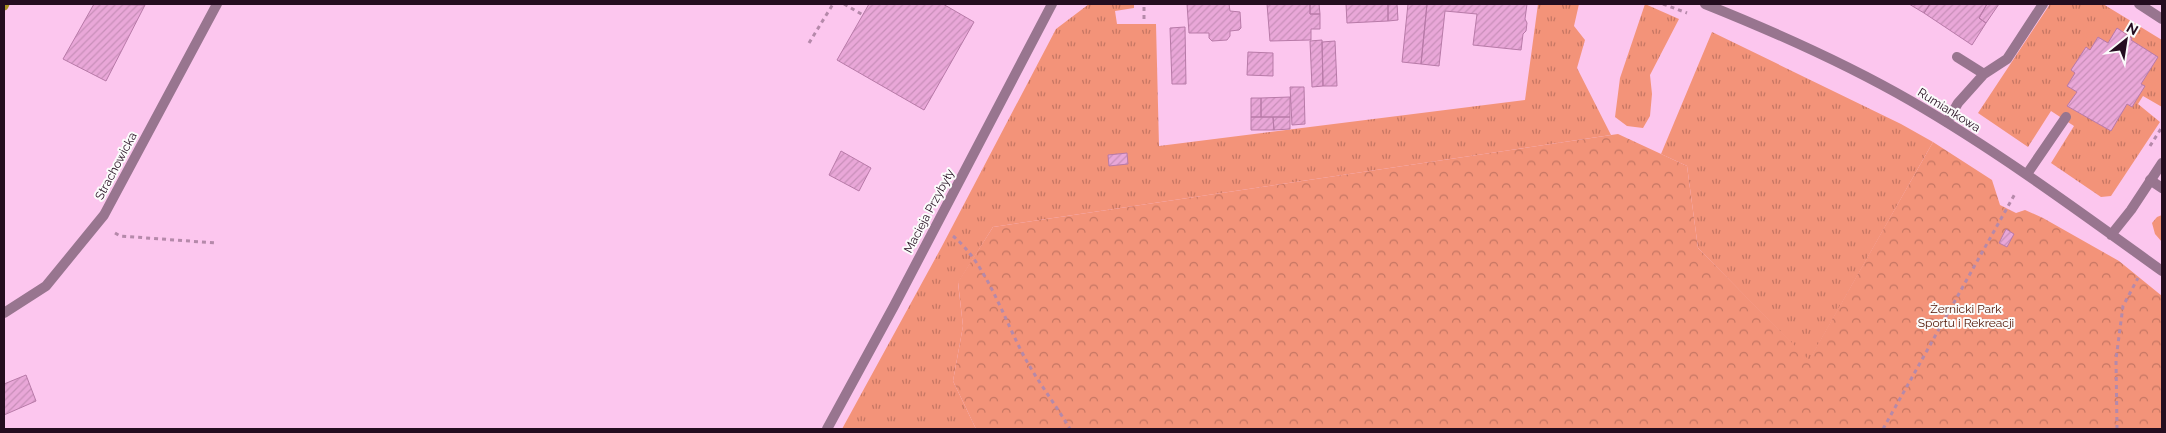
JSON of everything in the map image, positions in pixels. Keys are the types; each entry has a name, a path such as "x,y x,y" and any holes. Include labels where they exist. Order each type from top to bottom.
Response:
{"street":[{"name":"Strachowicka","path":"4,312 46,286 104,215 217,4"},
{"name":"Macieja Przybyły","path":"827,429 1052,4"},
{"name":"Rumiankowa","path":"1705,4 1802,44 1870,78 1947,122 2027,174 2162,271"},
{"path":"1947,122 1958,104 1984,74 2007,60 2044,4"},
{"path":"2139,4 2162,19"},
{"path":"1957,57 1984,74"},
{"path":"2027,174 2066,118"},
{"path":"2111,235 2162,163"},
{"path":"2150,180 2162,188"}],"path":[{"path":"810,43 833,4"},
{"path":"844,4 863,15"},
{"path":"1144,4 1144,19"},
{"path":"1883,429 2027,174"},
{"path":"937,223 961,242 994,290 1009,327 1026,360 1070,429"},
{"path":"96,225 120,236 216,243"},
{"path":"2117,429 2116,359 2123,306 2147,260"}],"green space":[{"path":"1089,4 1134,4 1134,8 1115,11 1117,24 1156,24 1159,146 1525,100 1538,4 1579,4 1574,26 1585,40 1577,68 1611,135 993,227 958,283 963,326 953,381 976,429 842,429 941,248 1056,29"},
{"path":"1645,4 1679,19 1650,75 1652,94 1650,116 1643,128 1627,126 1615,117 1620,78"},
{"path":"2050,4 2103,4 2162,40 2162,107 2143,96 2138,104 2160,122 2111,196 2101,197 2051,163 2074,126 2051,111 2028,147 1978,113"},
{"path":"1712,32 1901,124 1933,142 1809,361 1698,248 1687,166 1661,154"},
{"name":"Żernicki Park Sportu i Rekreacji","path":"1618,134 1687,166 1698,248 1809,360 1933,142 1992,180 2000,205 2016,213 2025,210 2043,218 2119,261 2162,296 2162,429 976,429 953,381 963,326 958,282 993,227"},
{"path":"2162,215 2162,242 2155,234 2152,223 2157,217"}],"building":[{"path":"94,4 145,5 106,81 63,59"},
{"path":"869,4 943,4 974,22 924,110 837,60"},
{"path":"1187,4 1229,4 1230,11 1240,12 1241,28 1230,31 1230,36 1227,40 1212,41 1209,38 1209,33 1189,33"},
{"path":"1267,4 1310,4 1310,14 1320,14 1320,29 1311,29 1311,40 1270,41"},
{"path":"1310,4 1319,4 1320,14 1310,14"},
{"path":"1346,4 1388,4 1388,21 1347,23"},
{"path":"1388,4 1397,4 1398,20 1388,21"},
{"path":"1408,4 1427,4 1421,64 1402,62"},
{"path":"1427,4 1527,4 1526,31 1523,34 1521,50 1473,45 1477,14 1445,11 1439,66 1421,64"},
{"path":"1909,4 1930,4 1924,13"},
{"path":"1930,4 1987,4 1979,18 1986,23 1972,45 1924,13"},
{"path":"1987,4 1999,4 1986,23 1979,18"},
{"path":"1185,27 1186,84 1172,84 1170,28"},
{"path":"2117,28 2132,38 2131,40 2158,57 2141,84 2145,86 2132,107 2127,104 2111,131 2067,106 2077,92 2067,86 2075,73 2071,70 2086,47 2090,50 2098,37 2108,43"},
{"path":"1322,40 1323,86 1312,87 1310,41"},
{"path":"1335,41 1337,86 1323,86 1322,42"},
{"path":"1248,52 1273,53 1273,76 1247,75"},
{"path":"1290,87 1304,87 1305,124 1292,125"},
{"path":"1290,97 1290,117 1261,117 1261,98"},
{"path":"1251,98 1261,98 1261,117 1251,117"},
{"path":"1251,117 1273,117 1274,130 1251,130"},
{"path":"1273,117 1290,117 1290,129 1274,130"},
{"path":"841,151 871,168 859,191 829,175"},
{"path":"1127,153 1128,164 1109,166 1108,155"},
{"path":"2006,229 2014,234 2007,247 1999,243"},
{"path":"26,375 36,401 4,415 4,384"}]}
